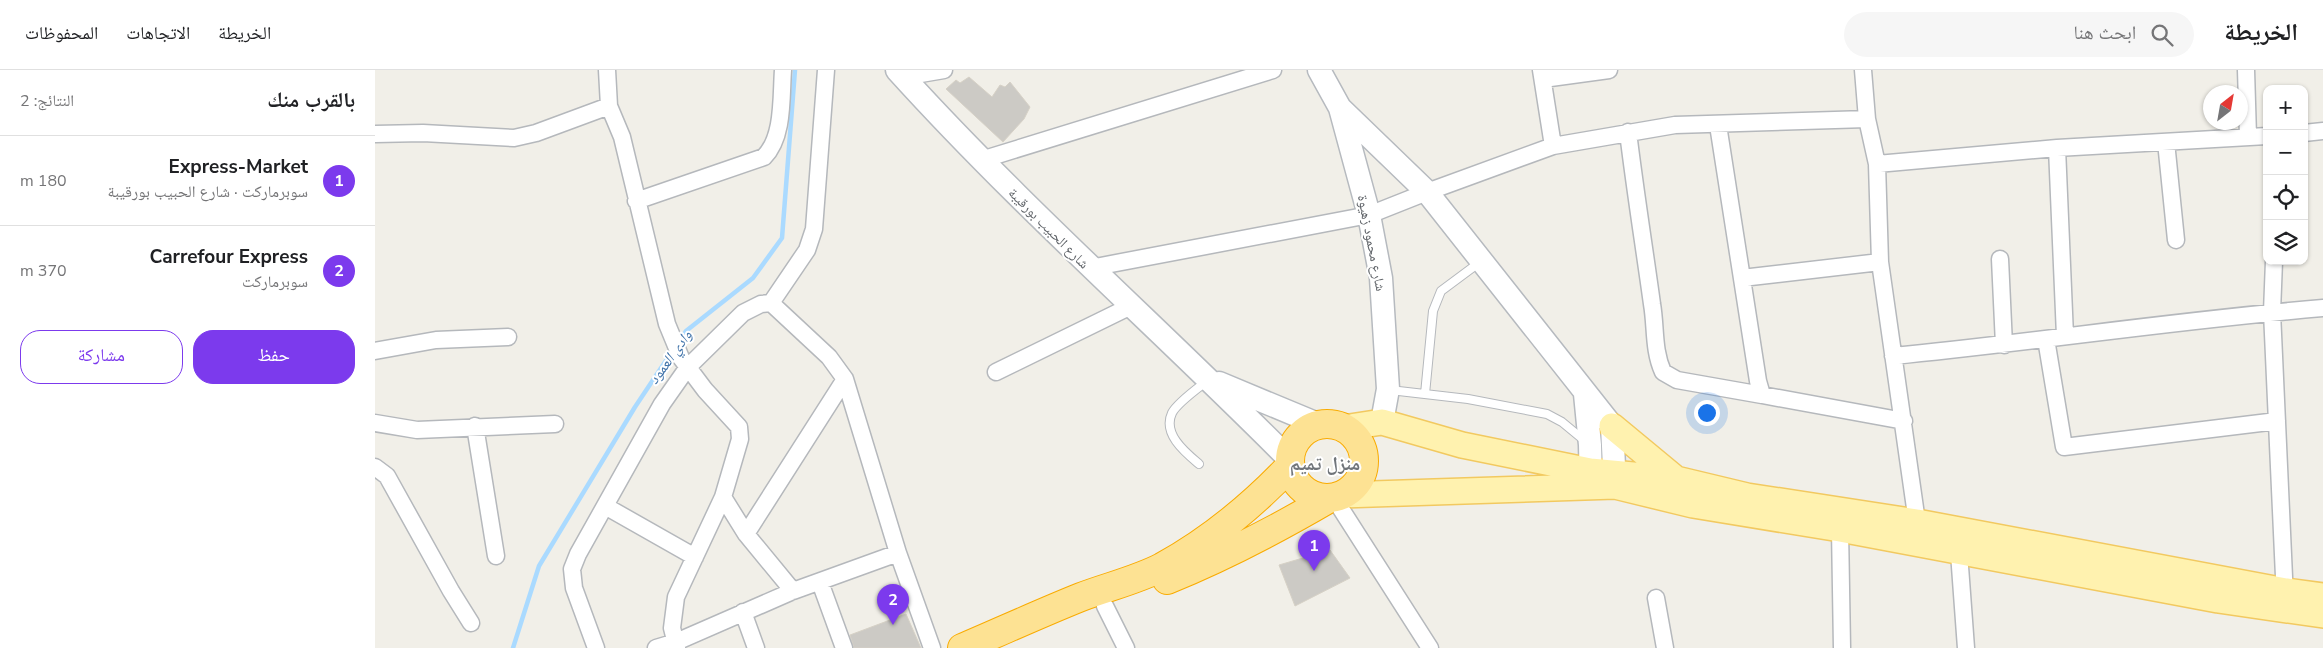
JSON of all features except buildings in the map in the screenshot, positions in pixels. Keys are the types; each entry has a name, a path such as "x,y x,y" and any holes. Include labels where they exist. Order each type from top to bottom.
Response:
{"highway":[{"path":"1001,648 1209,563 1335,497 1352,488 1359,479 1363,468 1360,444 1353,435 1331,427 1305,432 1299,437 1291,452 1290,463 1293,477 1304,490 1319,498 1335,497"},
{"path":"962,648 1081,598 1160,568 1230,523 1290,463"}],"main road":[{"name":"شارع محمود زهيوة","path":"1319,70 1340,108 1369,215 1381,278 1388,389 1381,422"},
{"name":"شارع الحبيب بورقيبة","path":"900,74 981,160 1090,268 1209,379 1290,463"},
{"path":"1340,108 1427,192 1612,426 1676,479"},
{"name":"شارع الحبيب بورقيبة","path":"1209,379 1331,427"},
{"path":"1585,394 1590,445 1603,479"},
{"path":"1331,427 1381,422 1462,445 1603,479 1693,506 1840,529 1913,532 1959,553 2285,601 2323,596"},
{"path":"1603,479 1612,426"},
{"path":"1335,497 1603,479 1676,479 1913,532 2285,601 2323,615"}],"street":[{"path":"607,70 609,106 621,137 667,324 684,363 739,427 740,439 723,498 676,597 672,628 677,645"},
{"path":"636,201 764,158 772,150 776,138 783,70"},
{"path":"771,303 807,250 814,228 826,70"},
{"path":"900,74 944,70"},
{"path":"981,160 1273,70"},
{"path":"1553,146 1542,74 1609,70"},
{"path":"1863,70 1867,119 1877,164 1880,262 1904,421 1913,532"},
{"path":"2246,70 2248,136"},
{"path":"375,134 423,132 514,138 536,133 609,106"},
{"path":"1090,268 1369,215 1553,146 1628,132 1675,126 1718,126 1867,119"},
{"path":"1718,126 1762,395"},
{"path":"2308,133 2323,131"},
{"path":"1628,132 1637,215 1653,305 1655,346 1663,372 1677,380 1904,421"},
{"path":"1877,164 2057,148 2263,136"},
{"path":"2165,142 2176,240"},
{"path":"2057,148 2065,336"},
{"path":"2000,259 2005,346"},
{"path":"1742,278 1880,262"},
{"path":"2274,265 2272,312 2285,601"},
{"path":"596,648 574,588 573,569 578,554 684,363 743,313 761,304 771,303 829,357 845,379 897,554 932,648"},
{"path":"996,372 1131,306"},
{"path":"1893,356 2005,346 2065,336 2272,312 2323,308"},
{"path":"375,351 436,340 507,337"},
{"path":"2046,340 2063,447 2277,421"},
{"path":"745,534 845,379"},
{"path":"375,423 417,430 555,424"},
{"path":"475,426 496,556"},
{"path":"375,467 387,476 471,623"},
{"path":"1335,497 1430,648"},
{"path":"723,498 745,534 793,591"},
{"path":"605,506 695,557"},
{"path":"1840,529 1843,648"},
{"path":"1959,553 1966,648"},
{"path":"656,648 677,645 743,612 793,591 897,554"},
{"path":"820,582 844,648"},
{"path":"1656,598 1665,648"},
{"path":"1105,606 1126,648"},
{"path":"743,612 756,648"}],"lane":[{"path":"1425,394 1433,311 1441,291 1482,260"},
{"path":"1199,464 1178,445 1170,424 1173,412 1209,379"},
{"path":"1388,389 1468,399 1547,414 1562,422 1590,445"}],"waterway":[{"name":"وادي العمود","path":"679,342 686,331 753,278 782,238 795,70"},
{"name":"وادي العمود","path":"513,648 539,566 635,407 673,350"}],"place":[{"name":"Express-Market","path":"1314,571"},
{"name":"Carrefour Express","path":"893,625"}],"district":[{"name":"منزل تميم","path":"1325,463"}]}
